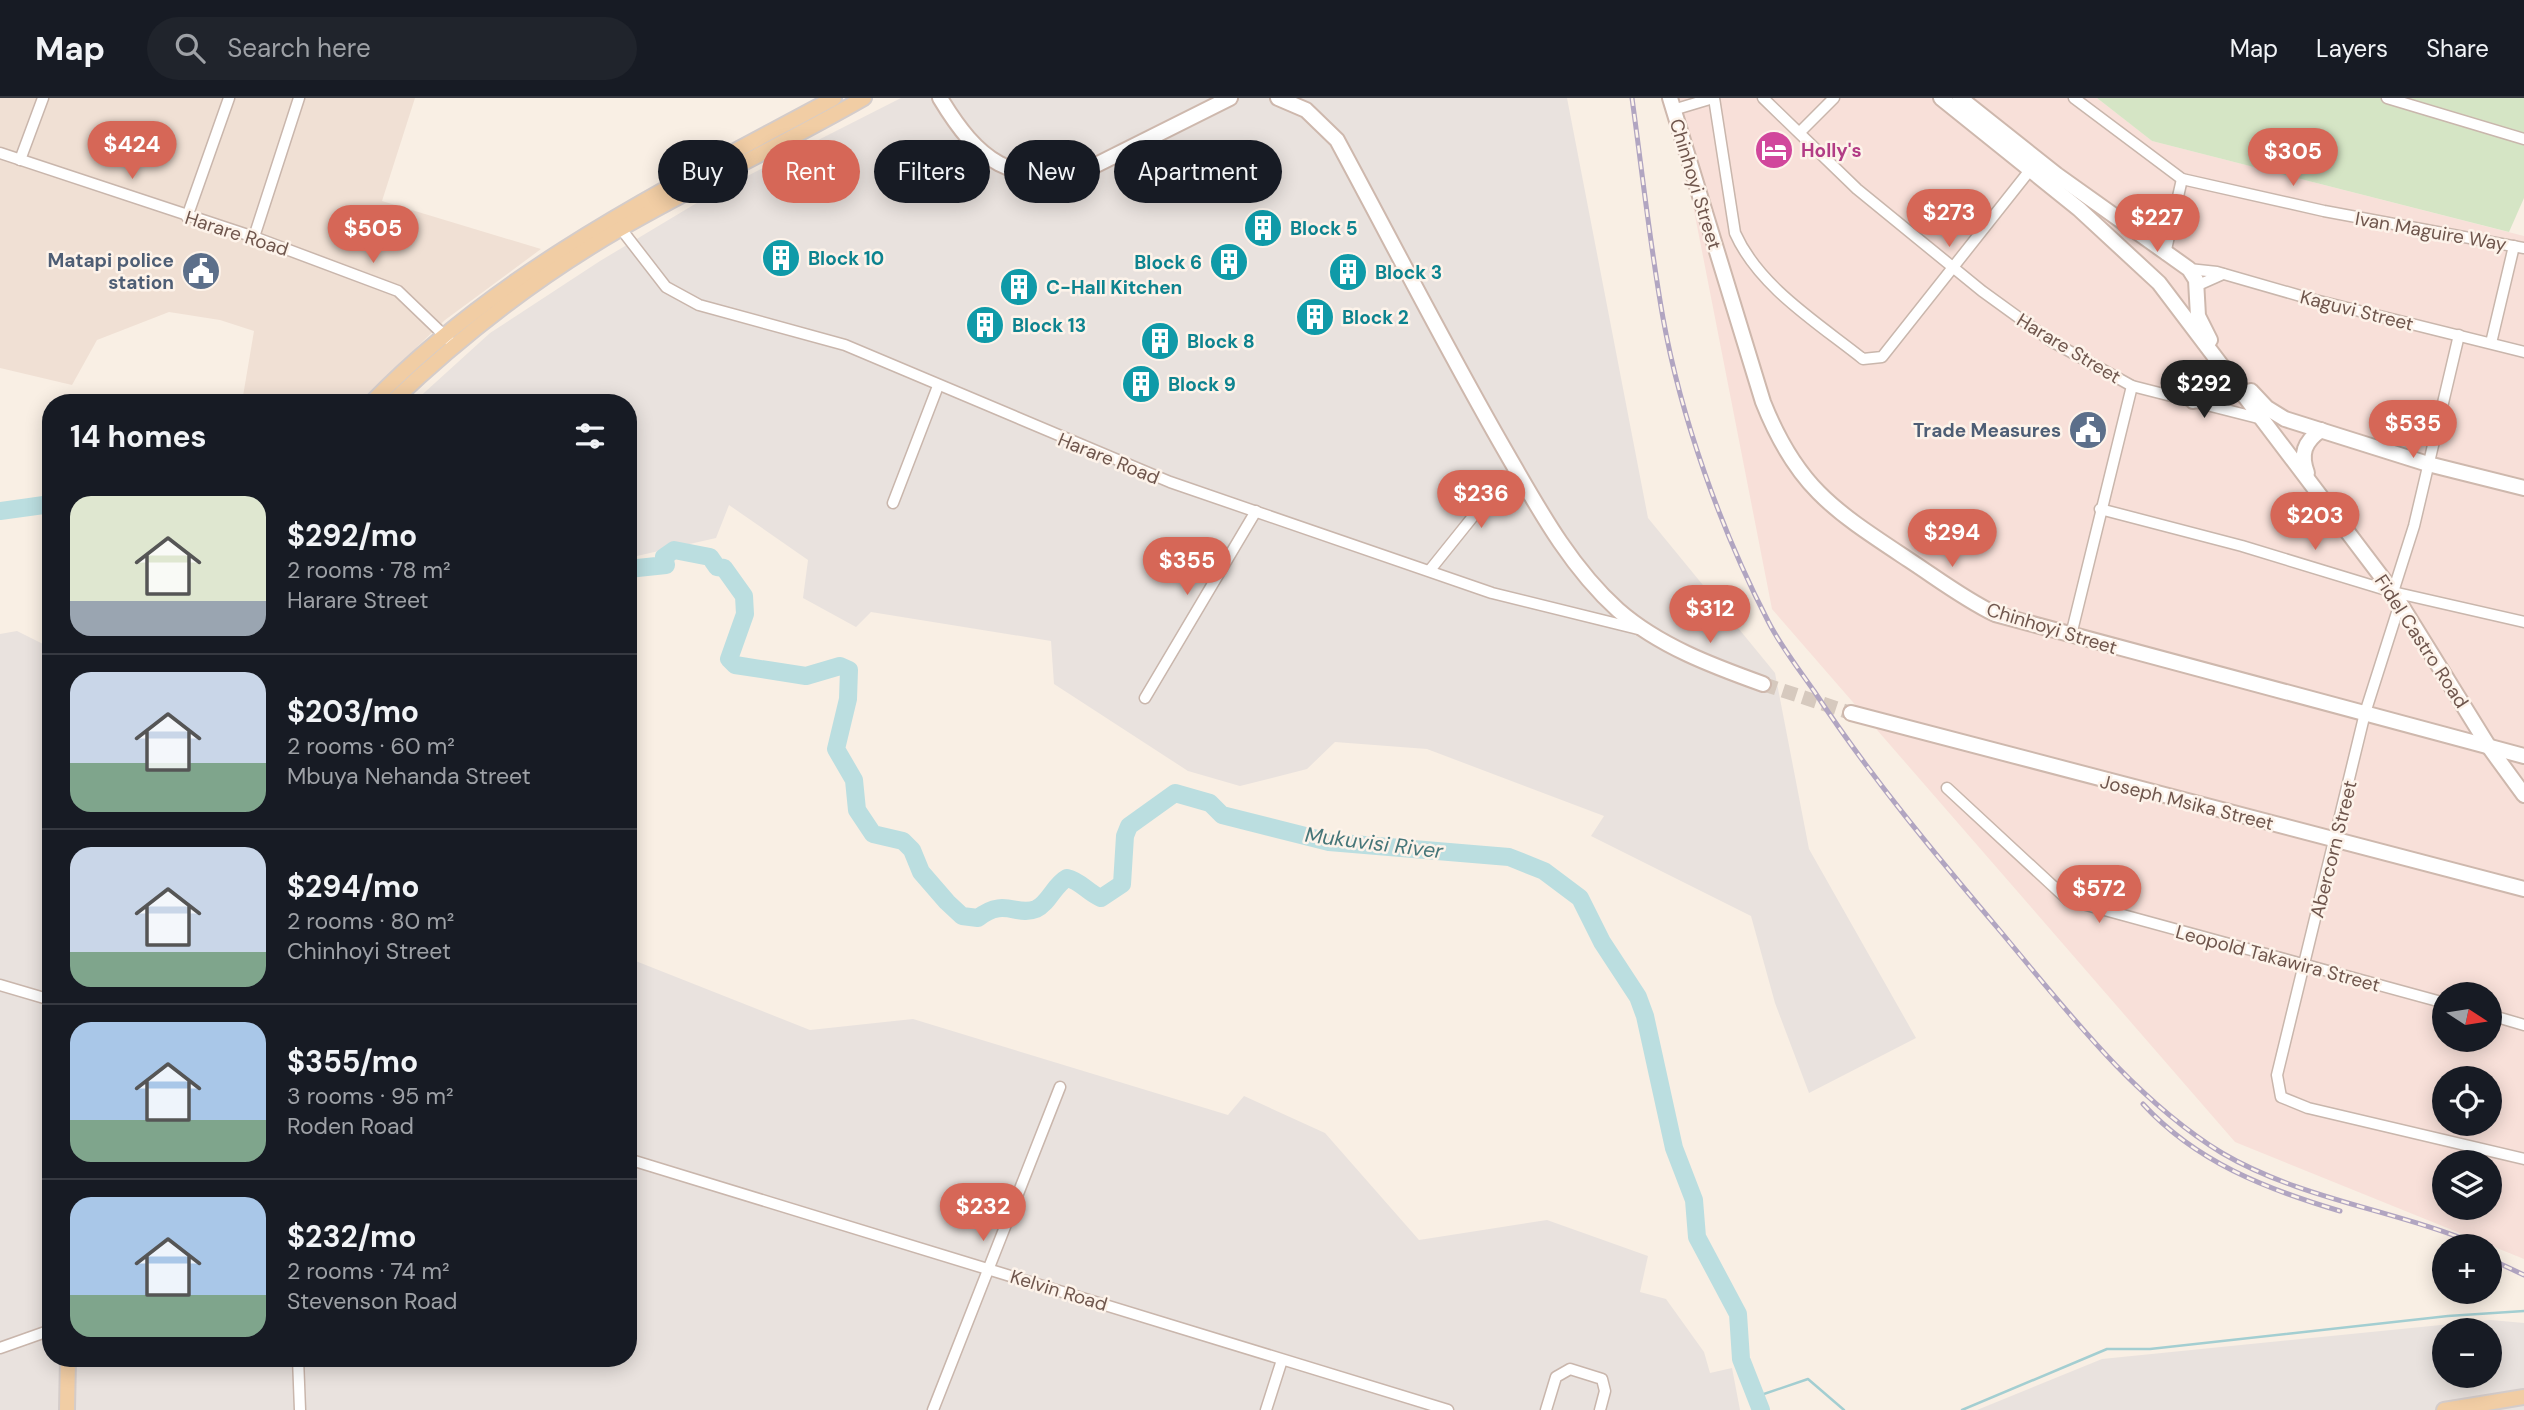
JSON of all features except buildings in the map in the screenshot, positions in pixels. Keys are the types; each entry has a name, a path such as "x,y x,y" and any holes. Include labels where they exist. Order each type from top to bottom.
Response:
{"main road":[{"path":"400,394 508,285 834,98"},
{"path":"617,223 864,98"},
{"path":"382,394 450,341"},
{"path":"67,1410 68,1367"},
{"path":"2444,1410 2524,1397"},
{"path":"2508,1410 2524,1404"}],"street":[{"path":"20,160 43,98"},
{"path":"254,237 299,98"},
{"path":"940,98 975,148 998,164 1034,175 1063,175 1086,170 1230,98"},
{"path":"1278,98 1306,110 1337,140 1522,479 1551,528 1589,582 1619,611 1646,631 1707,664 1763,684"},
{"path":"1671,104 1713,98 1735,233 1742,249 1753,264 1792,303 1863,359 1882,357 2035,164"},
{"name":"Harare Street","path":"1763,98 1857,189 1982,292 2052,341 2132,386 2262,419 2280,417 2428,464 2524,488"},
{"path":"1800,132 1834,98"},
{"name":"Fidel Castro Road","path":"1941,98 2184,266"},
{"name":"Fidel Castro Road","path":"1960,98 2035,164 2159,283 2213,357 2307,475 2397,598 2489,747 2524,795"},
{"name":"Ivan Maguire Way","path":"2074,98 2182,179 2324,211 2519,247"},
{"path":"2387,98 2524,139"},
{"path":"187,217 225,99"},
{"name":"Chinhoyi Street","path":"1671,104 1763,402 1779,442 1814,490 1856,526 1961,597 1995,614 2524,756"},
{"name":"Harare Road","path":"0,153 254,237 398,291 450,341"},
{"path":"2165,254 2182,179"},
{"name":"Harare Road","path":"617,223 654,275 682,298 845,345 1152,475 1492,593 1646,631"},
{"path":"2491,344 2519,247"},
{"path":"2159,283 2168,269 2184,266 2196,291 2201,325 2210,341 2260,401 2280,417"},
{"name":"Kaguvi Street","path":"2184,266 2524,352"},
{"path":"2172,303 2224,274"},
{"name":"Abercorn Street","path":"2459,335 2397,598 2365,713 2277,1075 2281,1097 2308,1108 2524,1159"},
{"path":"2193,401 2218,397 2226,390 2225,380 2213,357"},
{"path":"892,503 938,386"},
{"path":"2071,635 2132,386"},
{"path":"2307,475 2304,449 2307,442 2321,430"},
{"path":"1430,570 1475,514 1522,479"},
{"path":"2101,509 2242,546 2397,598 2524,622"},
{"path":"1145,698 1256,511"},
{"name":"Joseph Msika Street","path":"1852,713 2524,889"},
{"name":"Leopold Takawira Street","path":"1947,788 2068,900 2432,1000"},
{"path":"0,985 42,997"},
{"path":"2502,1019 2524,1024"},
{"path":"933,1410 1060,1087"},
{"name":"Kelvin Road","path":"637,1162 1448,1410"},
{"path":"0,1348 42,1333"},
{"path":"1266,1410 1282,1360"},
{"path":"298,1367 300,1410"},
{"path":"1546,1410 1556,1377 1570,1369 1602,1379 1605,1391 1600,1410"}],"shaded area":[{"path":"0,98 415,98 382,201 541,249 445,320 368,394 243,394 254,331 220,320 169,312 97,340 72,385 0,368"},
{"path":"901,98 1567,98 1648,518 1775,673 1809,849 1916,1038 1809,1093 1775,1003 1751,916 1591,836 1604,816 1427,749 1335,742 1307,769 1240,786 1188,771 1054,684 1051,641 871,612 856,627 803,598 808,560 729,505 716,538 637,556 637,394 423,394 490,333 600,261 697,203 748,203 748,176 762,169 762,203 860,203 860,140 818,140"},
{"path":"1672,98 2097,98 2152,141 2524,236 2524,1259 2502,1250 2502,1234 2462,1234 2235,1142 1772,609"},
{"path":"17,631 42,644 42,1367 637,1367 637,962 810,1030 913,1019 1228,1115 1244,1096 1325,1133 1419,1240 1547,1220 1648,1256 1640,1292 1666,1299 1704,1352 1710,1373 1732,1368 1740,1410 0,1410 0,634"},
{"path":"2502,1321 2524,1323 2524,1410 1977,1410 2102,1359 2432,1326 2432,1388 2502,1388"}],"green space":[{"path":"2097,98 2524,98 2524,198 2509,232 2152,141"}],"waterway":[{"name":"Mukuvisi River","path":"0,511 42,505"},
{"name":"Mukuvisi River","path":"637,568 666,565 664,557 674,550 710,557 717,567 724,568 744,596 745,614 729,659 735,665 806,676 840,666 849,670 848,699 836,749 854,780 857,810 873,834 903,841 912,850 921,872 962,916 978,918 987,912 1003,908 1023,911 1036,909 1067,878 1101,898 1122,884 1125,836 1129,826 1175,793 1210,803 1222,815 1329,842 1509,857 1544,871 1580,898 1602,942 1638,997 1645,1016 1674,1148 1694,1200 1697,1237 1738,1314 1741,1359 1761,1410"},
{"path":"1962,1410 2107,1349 2150,1349 2448,1316 2524,1311"},
{"path":"1758,1396 1808,1379 1844,1410"}],"tunnel":[{"path":"1763,684 1851,713"}],"railway":[{"path":"1632,98 1663,318 1680,395 1705,473 1734,549 1773,630 1858,754 1928,844 2077,1022 2103,1052 2160,1107 2222,1153 2253,1169 2317,1194 2449,1234"},
{"path":"2143,1104 2164,1124 2209,1158 2259,1183 2340,1211"},
{"path":"2502,1265 2524,1275"}],"place":[{"name":"Holly's","path":"1774,150"},
{"name":"Block 5","path":"1263,228"},
{"name":"Block 10","path":"781,258"},
{"name":"Block 6","path":"1229,262"},
{"name":"Matapi police station","path":"201,271"},
{"name":"Block 3","path":"1348,272"},
{"name":"C-Hall Kitchen","path":"1019,287"},
{"name":"Block 2","path":"1315,317"},
{"name":"Block 13","path":"985,325"},
{"name":"Block 8","path":"1160,341"},
{"name":"Block 9","path":"1141,384"},
{"name":"Trade Measures","path":"2088,430"}]}
